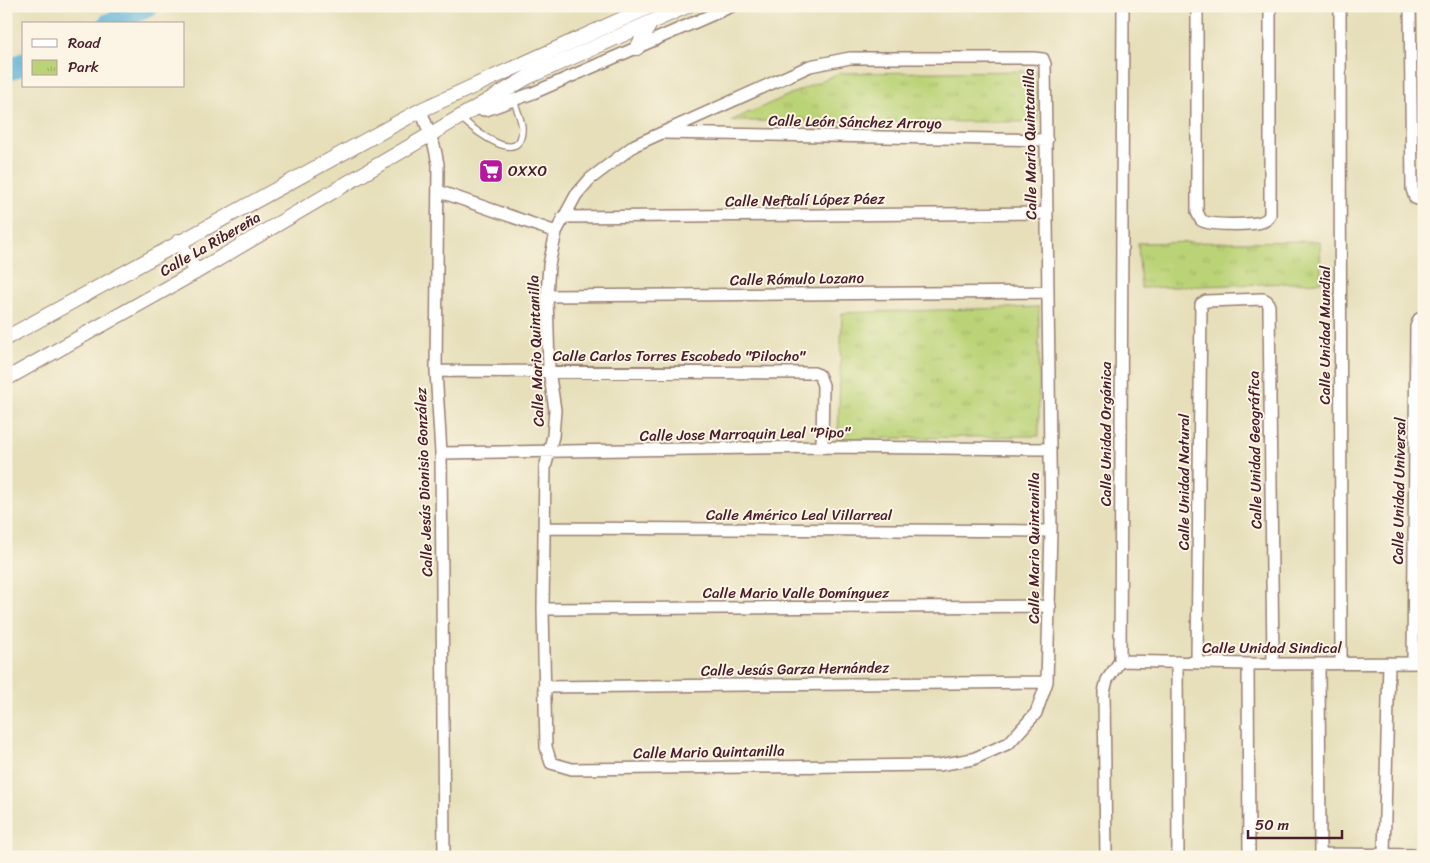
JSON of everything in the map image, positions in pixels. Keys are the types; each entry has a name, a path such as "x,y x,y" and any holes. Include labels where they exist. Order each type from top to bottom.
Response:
{"street":[{"name":"Calle La Ribereña","path":"6,338 421,110 651,6"},
{"name":"Calle La Ribereña","path":"6,379 196,272 429,134 651,22 687,6"},
{"path":"511,94 638,48 732,6"},
{"name":"Calle Unidad Orgánica","path":"1120,661 1123,6"},
{"path":"1197,6 1198,212 1201,220 1205,223 1258,223 1268,219 1270,215 1270,6"},
{"name":"Calle Unidad Mundial","path":"1340,6 1341,664"},
{"path":"1410,6 1412,189 1415,198 1424,202"},
{"path":"638,48 651,22"},
{"name":"Calle Mario Quintanilla","path":"1043,59 1046,69 1049,449 1052,530 1050,606 1046,682 1036,713 1009,742 974,759 939,765 572,769 559,767 551,763 548,758 546,747 543,609 546,468 553,436 555,410 549,370 548,265 556,232 576,194 610,161 635,145 663,133 810,66 842,60 1043,59"},
{"name":"Calle Jesús Dionisio González","path":"421,110 435,148 438,164 436,371 441,453 444,857"},
{"name":"Calle León Sánchez Arroyo","path":"663,133 1047,140"},
{"path":"438,191 556,232"},
{"name":"Calle Neftalí López Páez","path":"563,218 1047,213"},
{"path":"179,242 196,272"},
{"name":"Calle Rómulo Lozano","path":"547,296 1047,292"},
{"name":"Calle Unidad Geográfica","path":"1202,302 1263,300 1268,303 1273,664"},
{"name":"Calle Unidad Natural","path":"1197,662 1202,302"},
{"name":"Calle Unidad Universal","path":"1418,663 1416,327 1421,318"},
{"name":"Calle Carlos Torres Escobedo \"Pilocho\"","path":"436,371 814,372 819,375 823,385 822,446"},
{"name":"Calle Jose Marroquin Leal \"Pipo\"","path":"441,453 548,453 822,446 1049,449"},
{"name":"Calle Américo Leal Villarreal","path":"546,528 1052,530"},
{"name":"Calle Mario Valle Domínguez","path":"543,609 1050,606"},
{"path":"1106,857 1104,692 1107,680 1120,661"},
{"name":"Calle Unidad Sindical","path":"1120,661 1248,664 1418,663"},
{"path":"1177,662 1178,857"},
{"path":"1384,854 1389,663"},
{"path":"1248,664 1249,857"},
{"path":"1319,664 1320,856 1424,854"},
{"name":"Calle Jesús Garza Hernández","path":"544,687 1046,682"}],"lane":[{"path":"461,118 481,136 502,146 513,145 520,138 522,125 511,94"}],"green space":[{"path":"1038,71 1038,122 730,121 839,73"},
{"path":"1320,241 1321,282 1141,288 1138,243"},
{"path":"1039,307 1039,436 838,439 842,313"}],"waterway":[{"path":"113,22 148,6"},
{"path":"6,71 22,64"}],"place":[{"name":"OXXO","path":"491,171"}]}
